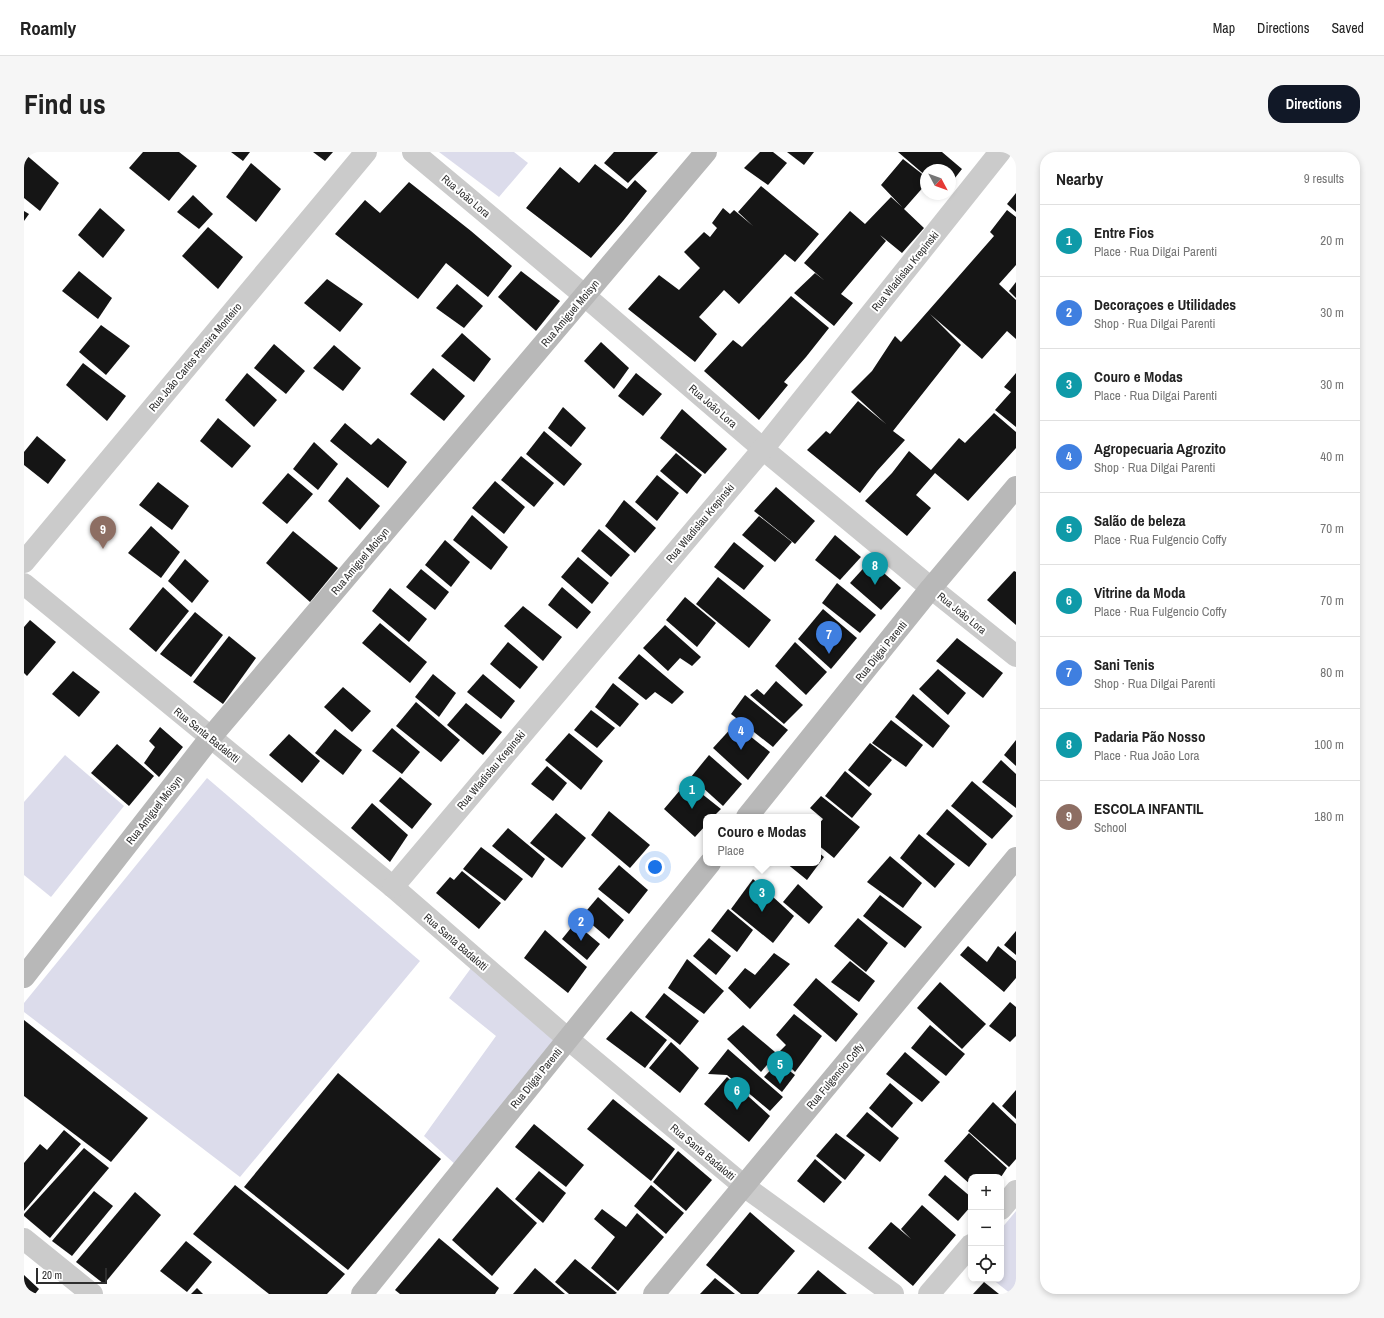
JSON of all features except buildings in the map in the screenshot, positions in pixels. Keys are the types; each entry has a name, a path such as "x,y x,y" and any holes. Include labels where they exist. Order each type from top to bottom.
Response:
{"street":[{"name":"Rua João Carlos Pereira Monteiro","path":"24,562 366,152"},
{"name":"Rua João Lora","path":"413,152 762,449 1016,656"},
{"name":"Rua Amiguel Moisyn","path":"24,977 210,738 706,152"},
{"name":"Rua Wladislau Krepinski","path":"393,887 762,449 1000,152"},
{"name":"Rua Dilgai Parenti","path":"749,814 931,588 1016,487"},
{"name":"Rua Santa Badalotti","path":"24,584 393,887 568,1039 744,1186 893,1294"},
{"name":"Rua Fulgencio Coffy","path":"654,1294 1016,858"},
{"name":"Rua Dilgai Parenti","path":"362,1294 708,866"},
{"path":"1004,1205 1016,1191"},
{"path":"24,1240 81,1291"},
{"path":"929,1294 970,1246"}],"shaded area":[{"path":"439,152 514,152 528,163 499,197"},
{"path":"65,755 124,806 51,897 24,875 24,802"},
{"path":"207,778 420,961 240,1177 24,1012 24,1003"},
{"path":"474,964 560,1039 457,1166 424,1136 496,1036 449,998"},
{"path":"1016,1211 1016,1294 1011,1294 996,1282 1004,1282 1004,1225"}],"place":[{"name":"ESCOLA INFANTIL","path":"103,549"},
{"name":"Padaria Pão Nosso","path":"875,585"},
{"name":"Sani Tenis","path":"829,654"},
{"name":"Agropecuaria Agrozito","path":"741,750"},
{"name":"Entre Fios","path":"692,809"},
{"name":"Couro e Modas","path":"762,912"},
{"name":"Decoraçoes e Utilidades","path":"581,941"},
{"name":"Salão de beleza","path":"780,1084"},
{"name":"Vitrine da Moda","path":"737,1110"}]}
